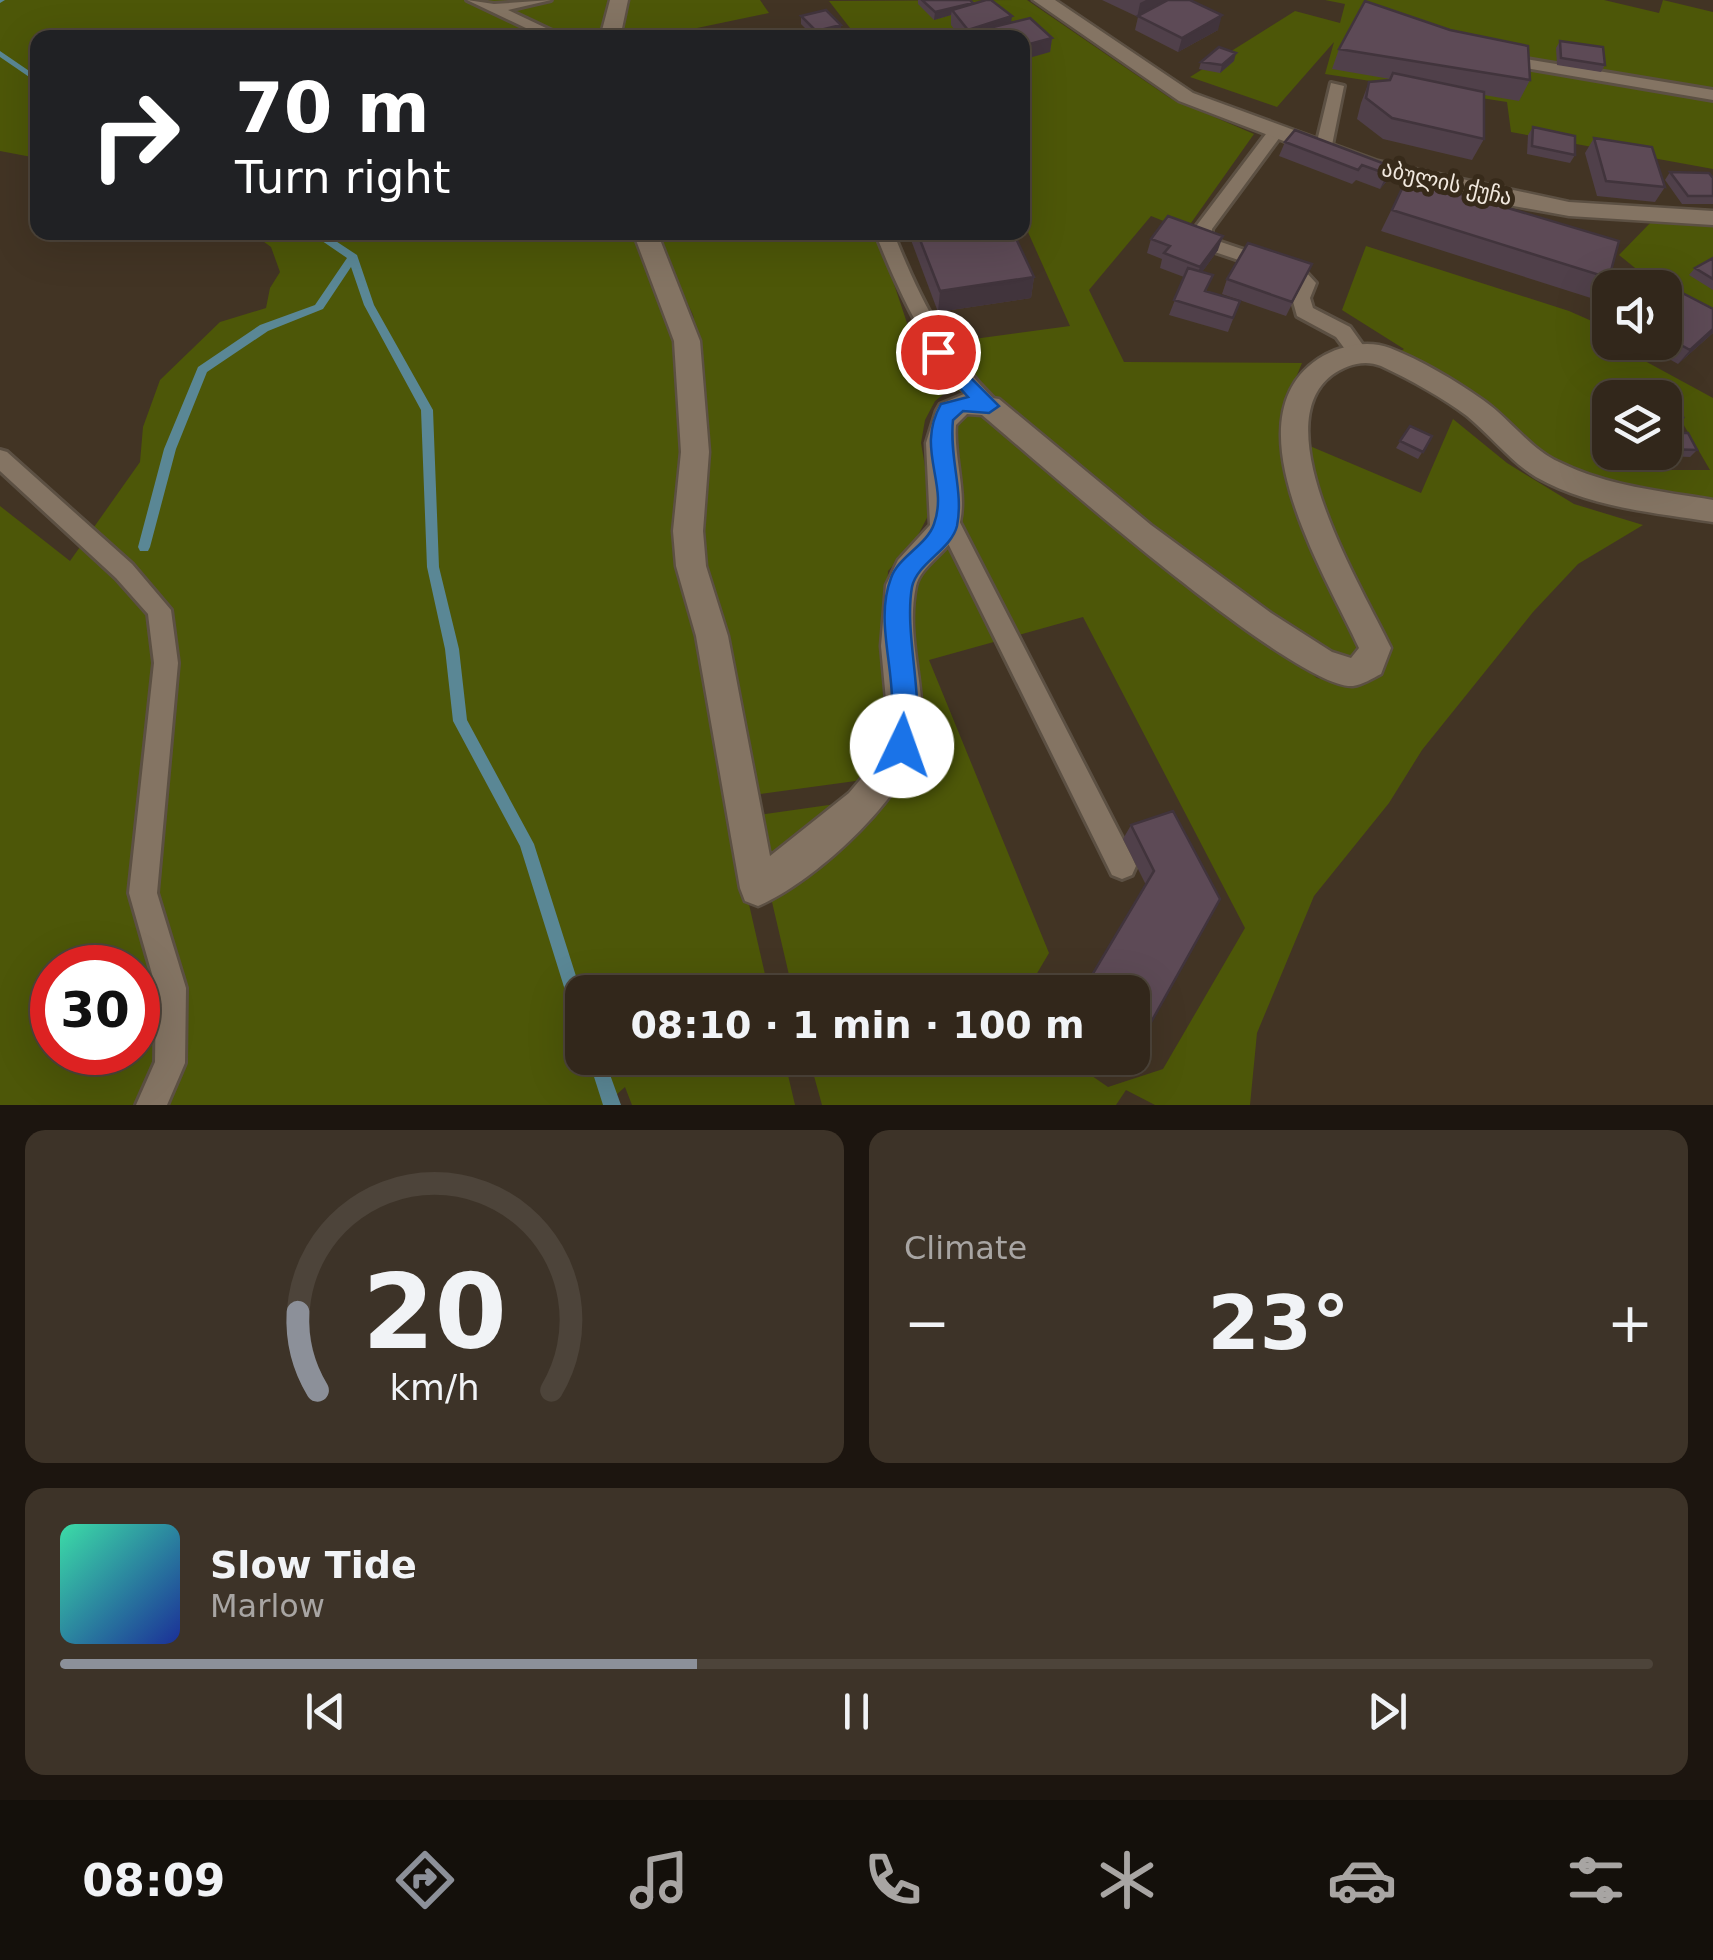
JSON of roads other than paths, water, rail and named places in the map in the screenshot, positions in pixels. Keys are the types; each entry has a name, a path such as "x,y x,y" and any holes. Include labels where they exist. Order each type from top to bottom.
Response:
{"street":[{"path":"612,30 619,0"},
{"name":"აბულის ქუჩა","path":"1042,0 1186,97 1324,150 1464,190 1569,209 1713,218"},
{"path":"648,240 686,341 695,452 688,531 691,566 712,636 758,888 874,793 902,746 905,698 896,649 901,580 945,529 948,500 939,452 943,420 949,409 961,404 989,406 1141,533 1260,622 1323,664 1352,672 1370,664 1375,648 1314,516 1294,456 1296,400 1318,372 1343,355 1382,355 1474,406 1546,468 1620,496 1713,511"}],"lane":[{"path":"474,0 542,30"},
{"path":"493,8 544,0"},
{"path":"1493,58 1713,95"},
{"path":"1324,150 1336,86"},
{"path":"1275,133 1203,229 1204,242 1305,278 1304,311 1343,332 1360,355"},
{"path":"887,240 919,321 958,378 989,406"},
{"path":"0,458 124,571 159,610 166,663 142,893 171,988 170,1063 151,1105"},
{"path":"946,516 1122,866"}],"waterway":[{"path":"0,53 30,75"},
{"path":"326,240 353,257"},
{"path":"144,547 170,449 202,370 264,328 319,307 353,257"},
{"path":"353,257 369,305 427,410 433,567 452,649 460,721 527,844 568,975"},
{"path":"602,1075 612,1105"}]}
